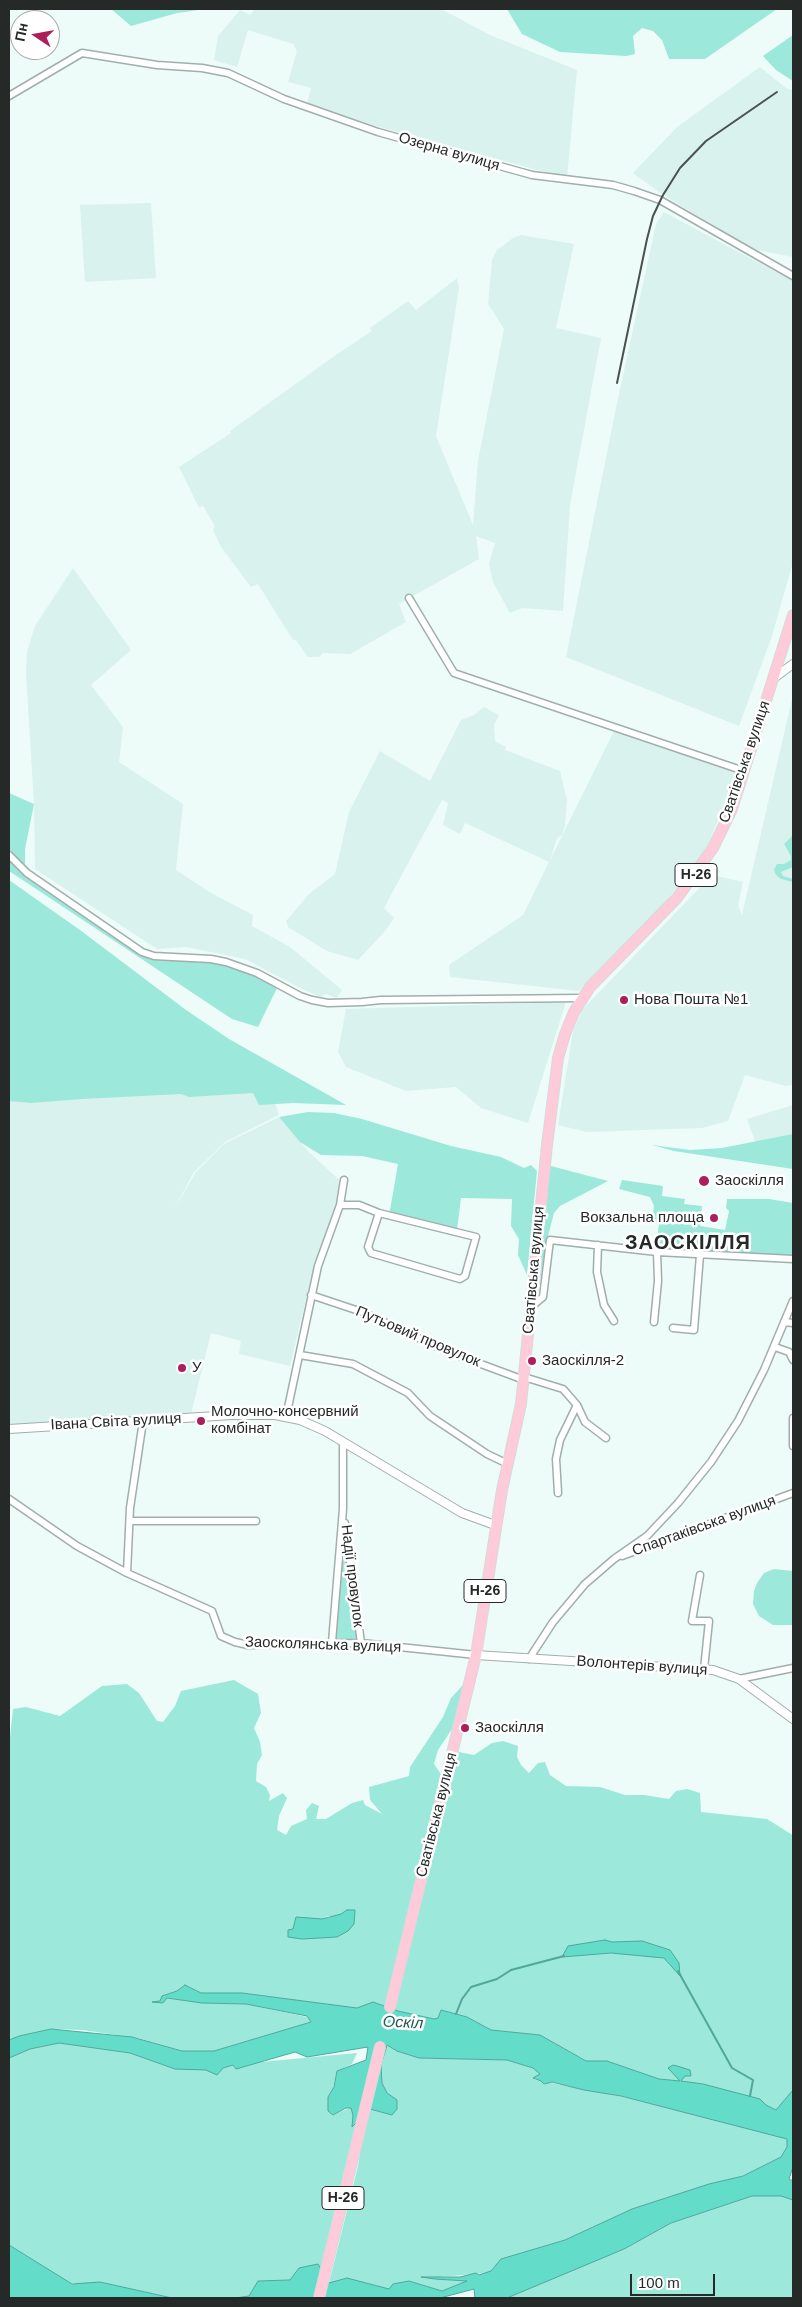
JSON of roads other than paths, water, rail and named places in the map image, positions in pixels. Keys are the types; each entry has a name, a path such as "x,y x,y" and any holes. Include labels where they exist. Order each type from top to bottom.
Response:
{"main road":[{"name":"Сватівська вулиця","path":"390,2007 476,1655 496,1524 521,1404 544,1169 558,1058 574,1012 583,998 605,970 657,921 697,873 713,848 732,809 793,616"},
{"name":"Н-26","path":"319,2298 380,2047"}],"street":[{"name":"Озерна вулиця","path":"9,96 82,53 156,65 202,68 228,73 284,99 378,132 532,175 613,185 660,200 793,276"},
{"path":"409,598 454,673 744,771"},
{"path":"774,678 793,664"},
{"path":"9,855 27,873 142,952 154,956 211,959 226,962 257,973 300,996 312,1000 336,1003 381,1000 583,998"},
{"path":"286,1417 318,1266 340,1205 344,1180"},
{"path":"340,1205 359,1205 379,1213 476,1237 465,1276 460,1279 371,1253 368,1246 379,1213"},
{"path":"531,1307 543,1297 550,1240 657,1252 793,1259"},
{"path":"598,1245 597,1272 604,1305 614,1322"},
{"path":"654,1322 658,1280 657,1252"},
{"path":"673,1328 694,1330 700,1255"},
{"name":"Путьовий провулок","path":"312,1295 365,1313 446,1351 524,1378 563,1389 577,1405 585,1422 606,1438"},
{"path":"529,1659 553,1622 585,1584 614,1559 647,1536 711,1462 738,1421 775,1347 793,1301"},
{"path":"784,1322 793,1323"},
{"path":"775,1347 789,1352 793,1360"},
{"path":"300,1355 353,1364 408,1393 430,1416 487,1454 508,1464"},
{"path":"558,1493 556,1459 560,1440 577,1405"},
{"name":"Івана Світа вулиця","path":"9,1428 232,1415 286,1417 300,1420 343,1442 462,1513 496,1524"},
{"path":"793,1418 793,1446"},
{"path":"127,1574 131,1521 130,1508 143,1421"},
{"name":"Надії провулок","path":"332,1642 343,1509 343,1442"},
{"name":"Спартаківська вулиця","path":"614,1559 793,1493"},
{"name":"Заосколянська вулиця","path":"9,1499 77,1546 127,1574 212,1612 221,1636 235,1642 248,1645 332,1642 361,1643 476,1655"},
{"name":"Надії провулок","path":"343,1509 361,1643"},
{"path":"131,1521 256,1520"},
{"path":"700,1574 692,1621 709,1622 704,1669"},
{"name":"Волонтерів вулиця","path":"476,1655 704,1669 739,1679 793,1719"},
{"path":"739,1679 793,1668"}],"water":[{"path":"347,1910 355,1910 354,1924 348,1931 337,1937 302,1939 288,1937 288,1930 293,1929 296,1917 322,1919 341,1914"},
{"path":"605,1940 612,1942 642,1941 670,1950 679,1963 680,1976 664,1958 611,1953 562,1957 568,1946"},
{"name":"Оскіл","path":"185,1985 201,1993 242,1993 357,2008 373,2002 398,2011 434,2019 438,2018 441,2010 467,2017 491,2030 540,2035 586,2061 607,2061 659,2079 680,2081 668,2068 673,2065 677,2066 690,2070 691,2076 685,2076 681,2081 703,2084 760,2099 766,2105 776,2110 793,2090 793,2167 789,2179 793,2181 793,2200 781,2196 752,2196 671,2223 624,2249 507,2298 475,2298 474,2289 440,2298 235,2298 249,2296 258,2281 290,2280 299,2268 318,2264 329,2283 347,2278 389,2289 393,2284 409,2281 442,2291 467,2281 421,2277 460,2277 476,2273 479,2275 491,2271 501,2259 565,2240 632,2209 709,2184 743,2176 781,2157 787,2147 787,2139 621,2096 552,2082 544,2084 533,2078 540,2074 533,2068 507,2060 419,2058 397,2051 387,2045 381,2065 382,2083 387,2093 397,2100 397,2109 392,2115 370,2109 352,2127 353,2115 351,2108 346,2108 333,2115 328,2111 328,2097 334,2087 337,2071 366,2060 368,2047 307,2057 295,2052 236,2069 233,2065 223,2068 217,2075 206,2070 175,2069 130,2053 59,2043 30,2049 9,2058 9,2040 51,2029 132,2037 182,2051 214,2051 311,2022 307,2016 246,2004 202,2003 167,1998 163,2003 152,2002 160,2001 162,1996 177,1991"},
{"path":"9,2245 72,2284 100,2282 172,2298 9,2298"}],"waterway":[{"path":"456,2014 462,1999 471,1987 497,1979 511,1970 564,1956"},
{"path":"678,1971 732,2068 753,2080 750,2096"}],"railway":[{"path":"617,383 647,239 653,216 663,195 680,168 706,141 777,92"}],"place":[{"name":"Нова Пошта №1","path":"624,1000"},
{"name":"Заоскiлля","path":"704,1181"},
{"name":"Вокзальна площа","path":"714,1218"},
{"name":"Заоскілля-2","path":"532,1361"},
{"name":"У","path":"182,1368"},
{"name":"Молочно-консервний комбінат","path":"201,1421"},
{"name":"Заоскілля","path":"465,1728"}],"district":[{"name":"ЗАОСКIЛЛЯ","path":"688,1243"}]}
